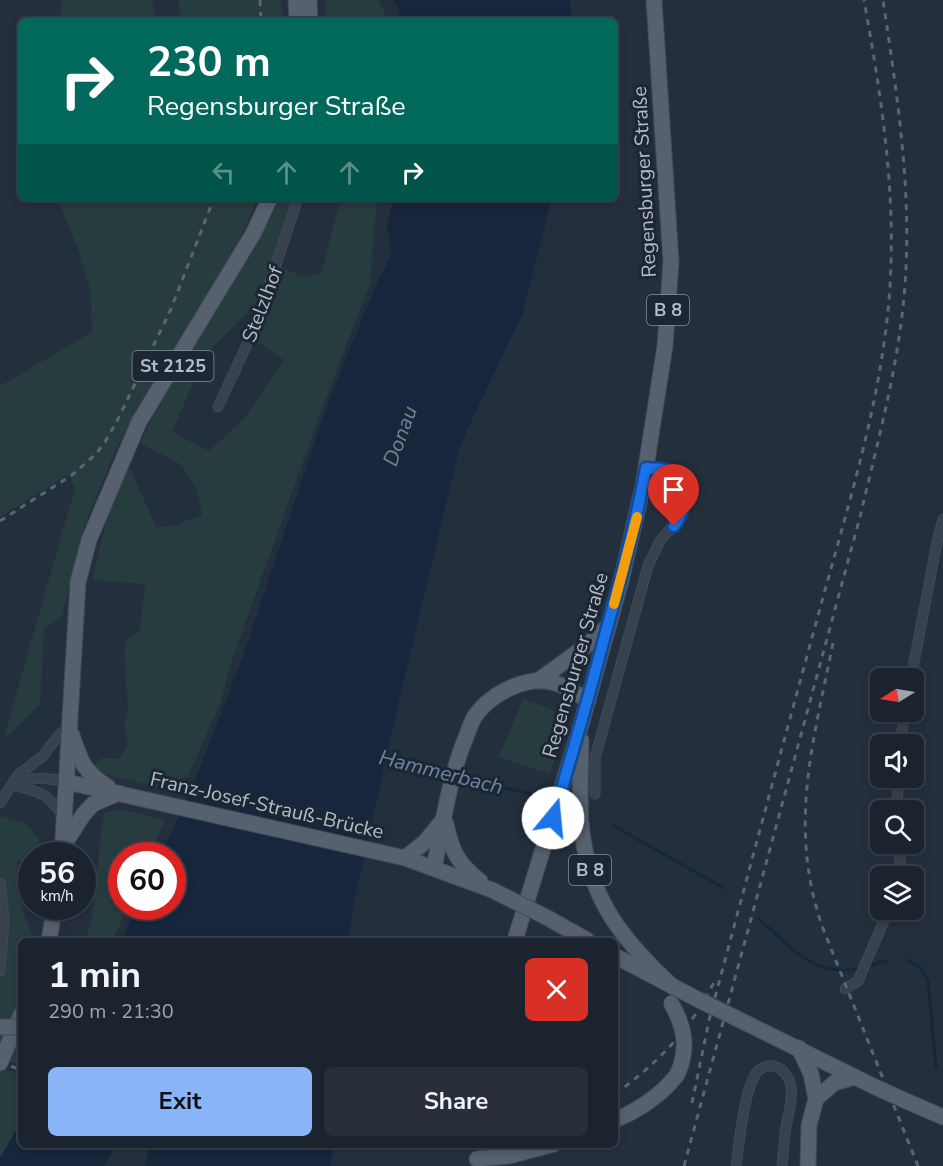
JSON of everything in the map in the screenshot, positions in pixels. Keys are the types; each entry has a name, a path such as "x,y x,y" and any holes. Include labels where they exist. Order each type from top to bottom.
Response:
{"main road":[{"path":"296,0 297,18"},
{"path":"309,0 310,18"},
{"name":"Regensburger Straße","path":"516,938 588,701 638,512 665,346 671,262 654,0"},
{"name":"St 2125","path":"64,842 78,582 89,540 139,422 253,234 269,201"},
{"path":"539,680 608,627"},
{"path":"434,868 458,756 474,717 490,700 520,684 539,680 567,686 588,701"},
{"name":"B 8","path":"581,725 581,822 586,856 595,886 607,912 619,929 645,960 673,987"},
{"path":"70,726 81,761 92,777 118,793"},
{"name":"Franz-Josef-Strauß-Brücke","path":"67,782 405,858 492,890"},
{"path":"68,842 83,815 93,804 118,793"},
{"path":"405,858 425,842 444,818"},
{"path":"444,818 452,849 465,869 492,890 583,938"},
{"path":"52,938 54,920"},
{"path":"619,958 871,1085 943,1117"},
{"path":"618,1118 662,1091 677,1075 685,1053 685,1040 679,1016 671,1003 619,958"},
{"path":"0,1063 18,1022"},
{"path":"0,1027 18,1027"},
{"path":"799,1048 811,1074 816,1099 809,1125 807,1166"},
{"path":"816,1099 834,1083 855,1077"},
{"path":"906,1101 943,1105"},
{"path":"478,1156 509,1156 539,1148"}],"street":[{"name":"Stelzlhof","path":"218,407 256,325 297,201"},
{"path":"595,794 596,758 648,566 660,541 682,515 686,502 685,489 679,476 669,470 646,468"},
{"path":"913,668 943,522"},
{"path":"0,803 18,775 43,756 58,736 70,726"},
{"path":"12,786 32,777 67,782"},
{"path":"12,786 45,795 54,803 66,821"},
{"path":"0,883 4,919 0,971"},
{"path":"845,989 858,981 884,920"},
{"path":"736,1166 742,1122 751,1083 759,1070 771,1065 786,1073 791,1086 782,1166"}],"green space":[{"path":"62,0 152,0 155,18 60,18"},
{"path":"178,0 281,0 283,18 181,18"},
{"path":"326,0 379,0 387,18 326,18"},
{"path":"58,201 256,201 242,235 118,445 84,526 62,616 44,629 40,705 3,740 75,488 69,474 0,517 0,386 92,332 90,289 78,249"},
{"path":"278,201 294,201 265,294 211,349 197,373 172,432 209,451 245,418 284,360 256,341 281,268 302,276 321,274 340,201 377,201 370,283 320,414 231,663 220,704 188,776 163,788 106,775 93,766 102,758 119,759 128,744 124,724 128,711 124,643 140,630 145,584 93,580 106,522 129,466 156,527 173,526 202,515 197,490 182,465 140,443 156,411 273,214"},
{"path":"523,699 552,709 562,721 562,735 550,774 499,757"},
{"path":"117,810 165,820 156,842 108,842 108,920 122,920 114,938 85,938 91,920 96,920 96,879 104,813"},
{"path":"0,816 25,823 40,840 39,842 18,842 18,920 26,920 33,938 18,938 18,1065 0,1058"},
{"path":"0,1068 18,1073 18,1127 0,1158"}],"water":[{"path":"392,0 570,0 572,18 400,18 398,7"},
{"name":"Donau","path":"393,201 551,201 523,313 460,445 395,718 353,907 349,938 122,938 131,920 186,920 186,842 167,842 196,778 244,654 323,416 375,287 392,254 387,225"},
{"path":"18,1127 18,1148 114,1148 104,1166 0,1166 0,1158"},
{"path":"149,1148 332,1148 331,1166 145,1166"}],"waterway":[{"name":"Hammerbach","path":"383,760 449,776"},
{"name":"Hammerbach","path":"459,778 545,797"},
{"name":"Hammerbach","path":"612,825 724,888"},
{"name":"Hammerbach","path":"758,918 792,949 816,964 830,969 861,968"},
{"name":"Hammerbach","path":"907,960 920,967 928,981 936,1067"},
{"name":"Hammerbach","path":"867,966 886,961"}],"railway":[{"path":"260,0 261,18"},
{"path":"692,1103 710,1016 863,450 880,369 890,286 891,214 886,142 864,0"},
{"path":"684,1166 860,517 898,344 907,249 905,178 898,106 883,0"},
{"path":"0,521 72,475 96,454 105,442 171,309 213,201"},
{"path":"833,643 807,784 805,819 812,889 822,926 918,1166"},
{"path":"618,1092 659,1058 672,1044 695,1015 714,982"},
{"path":"0,1062 18,1069"}],"slow traffic":[{"path":"614,604 637,517"}],"route":[{"path":"553,818 621,581 646,468 669,470 679,476 685,489 686,502 682,515 674,526"}]}
